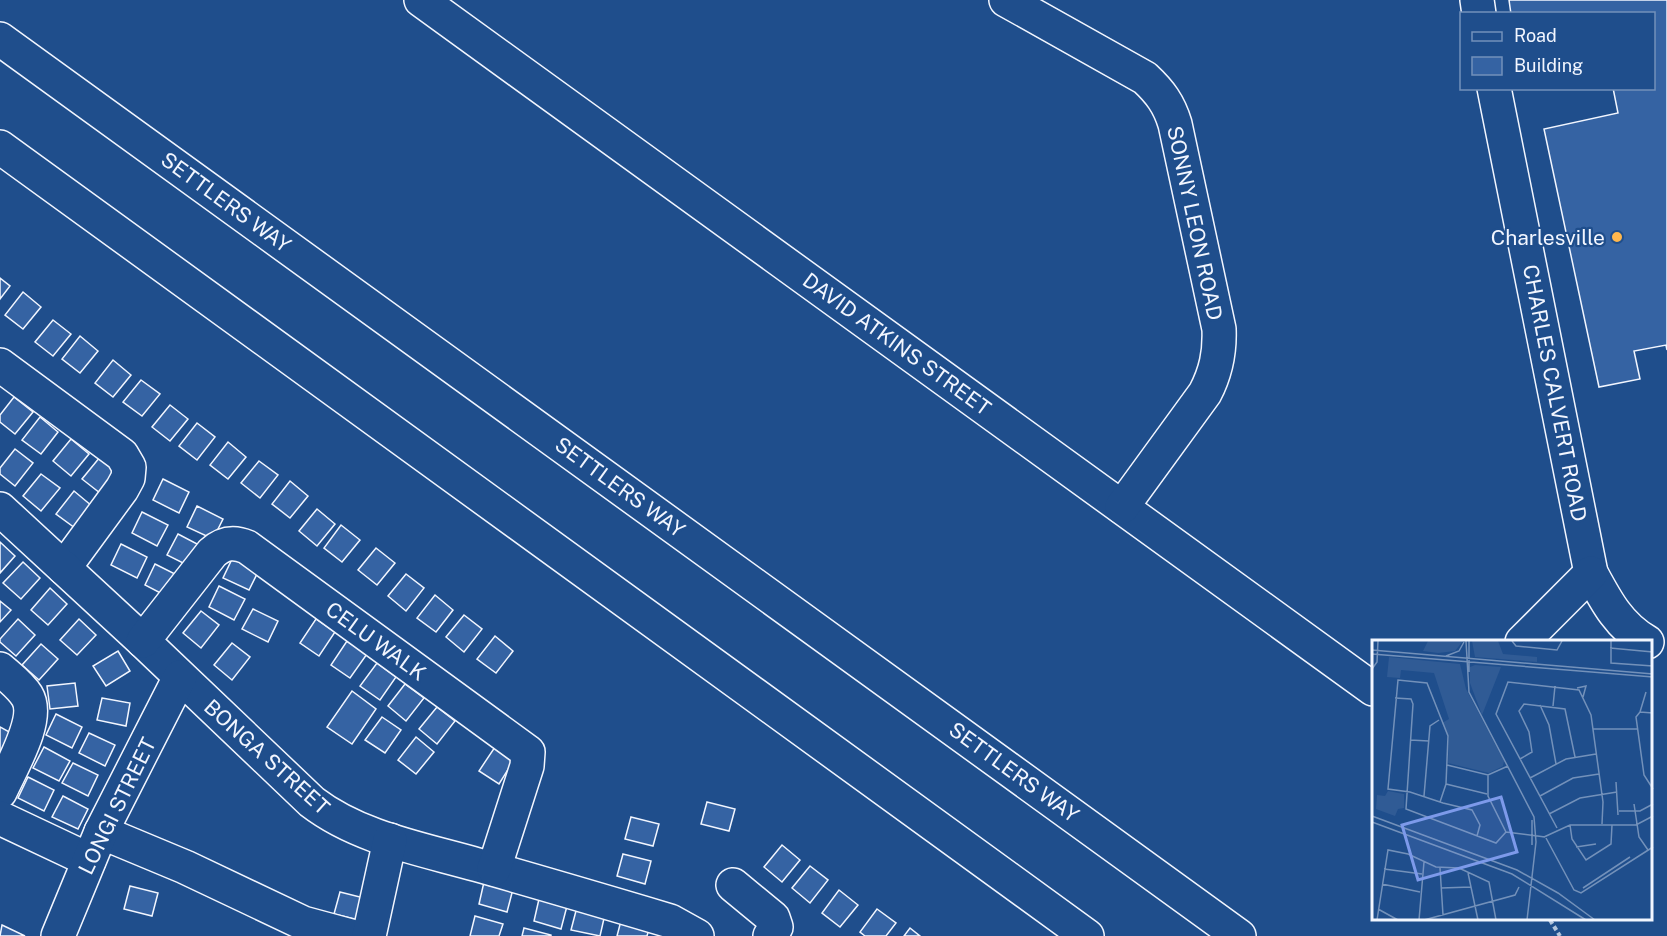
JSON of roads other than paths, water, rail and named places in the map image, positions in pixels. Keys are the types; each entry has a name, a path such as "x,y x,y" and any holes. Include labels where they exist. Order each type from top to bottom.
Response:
{"main road":[{"name":"DAVID ATKINS STREET","path":"421,0 1372,688"},
{"name":"SONNY LEON ROAD","path":"1005,0 1145,78 1165,101 1174,124 1219,329 1220,346 1212,379 1205,393 1122,507"},
{"name":"SETTLERS WAY","path":"0,39 1239,936"},
{"name":"CHARLES CALVERT ROAD","path":"1494,90 1591,573 1617,618 1645,640"},
{"path":"0,147 1087,936"},
{"path":"0,365 122,455 129,467 128,478 122,489 64,568"},
{"name":"BONGA STREET","path":"0,509 328,815 390,840 670,921 697,936"},
{"name":"CELU WALK","path":"143,641 221,544 236,543 247,547 528,752 527,766 494,869"},
{"path":"1524,640 1591,573"},
{"name":"CHARLES CALVERT ROAD","path":"1652,644 1667,652"},
{"path":"0,669 28,697 31,709 25,736 0,792"},
{"name":"LONGI STREET","path":"58,936 95,846 180,677"},
{"path":"0,818 95,846 186,867 302,930 351,936"},
{"path":"369,936 390,840"},
{"path":"733,885 773,918 776,927 770,936"}],"place":[{"name":"Charlesville","path":"1617,237"}]}
